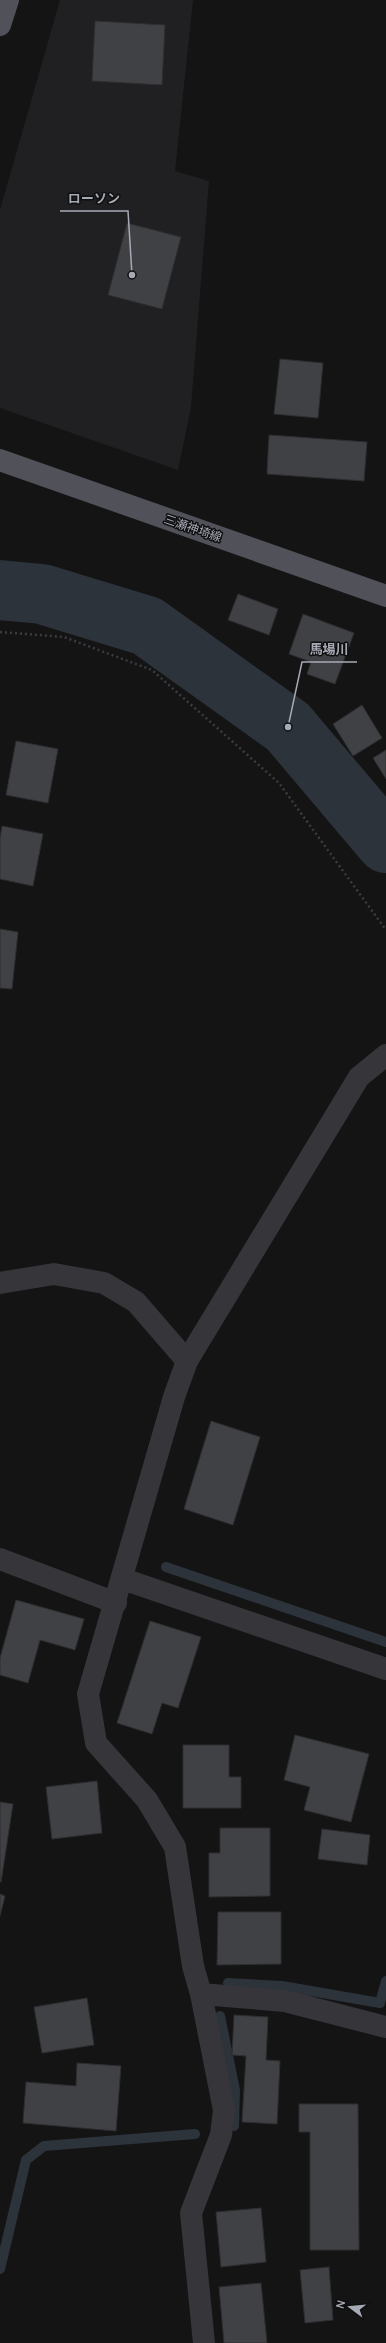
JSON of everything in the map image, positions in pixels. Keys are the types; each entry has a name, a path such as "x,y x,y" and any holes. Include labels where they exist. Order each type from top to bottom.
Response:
{"main road":[{"path":"0,25 8,0"},
{"name":"三瀬神埼線","path":"0,460 386,596"}],"street":[{"path":"204,2343 191,2214 221,2135 224,2110 201,1994 193,1966 176,1847 147,1800 96,1743 88,1694 123,1579 174,1397 187,1361 359,1077 386,1055"},
{"path":"0,1283 54,1274 104,1283 136,1302 187,1361"},
{"path":"0,1559 116,1603"},
{"path":"123,1579 386,1669"},
{"path":"201,1994 285,2001 386,2027"}],"path":[{"path":"0,632 64,637 152,670 279,783 386,930"}],"shaded area":[{"path":"60,0 193,0 175,171 209,181 191,407 178,470 0,408 0,210"}],"building":[{"path":"95,21 165,25 162,85 92,81"},
{"path":"127,223 181,237 162,309 108,295"},
{"path":"280,359 323,363 318,418 274,414"},
{"path":"269,435 367,442 364,481 267,474"},
{"path":"238,594 278,609 269,635 228,620"},
{"path":"303,614 354,633 335,684 307,674 311,662 289,654"},
{"path":"362,705 382,738 353,756 333,724"},
{"path":"16,741 58,749 48,803 6,795"},
{"path":"386,750 386,779 373,758"},
{"path":"2,826 43,834 33,886 0,879 0,838"},
{"path":"0,929 18,932 12,989 0,988"},
{"path":"211,1421 260,1437 233,1525 184,1509"},
{"path":"16,1600 84,1619 75,1650 40,1640 28,1683 0,1675 0,1658"},
{"path":"150,1621 201,1637 178,1708 162,1703 152,1734 117,1723"},
{"path":"295,1735 369,1754 351,1822 304,1810 310,1787 284,1780"},
{"path":"183,1745 229,1745 229,1777 241,1777 241,1808 183,1808"},
{"path":"97,1781 102,1833 52,1839 46,1787"},
{"path":"0,1802 13,1804 1,1882 0,1882"},
{"path":"220,1828 270,1828 270,1896 209,1897 209,1853 220,1853"},
{"path":"322,1829 370,1835 367,1865 318,1859"},
{"path":"0,1894 5,1896 0,1916"},
{"path":"218,1912 281,1912 281,1964 217,1965"},
{"path":"87,1998 94,2045 42,2053 34,2007"},
{"path":"234,2015 268,2017 266,2060 280,2061 277,2124 242,2122 246,2056 232,2055"},
{"path":"77,2063 121,2066 116,2131 23,2123 26,2082 76,2086"},
{"path":"299,2104 358,2104 359,2250 310,2250 310,2132 299,2132"},
{"path":"261,2208 266,2262 221,2267 216,2212"},
{"path":"329,2267 333,2320 305,2323 300,2270"},
{"path":"261,2283 267,2343 224,2343 219,2287"}],"waterway":[{"path":"0,590 42,594 147,626 288,727 386,843"},
{"path":"166,1567 386,1642"},
{"path":"228,1983 282,1986 380,2003 386,1981"},
{"path":"220,2016 235,2090 234,2126"},
{"path":"0,2269 26,2160 44,2146 195,2134"}],"place":[{"name":"ローソン","path":"132,275"},
{"name":"馬場川","path":"288,727"}]}
